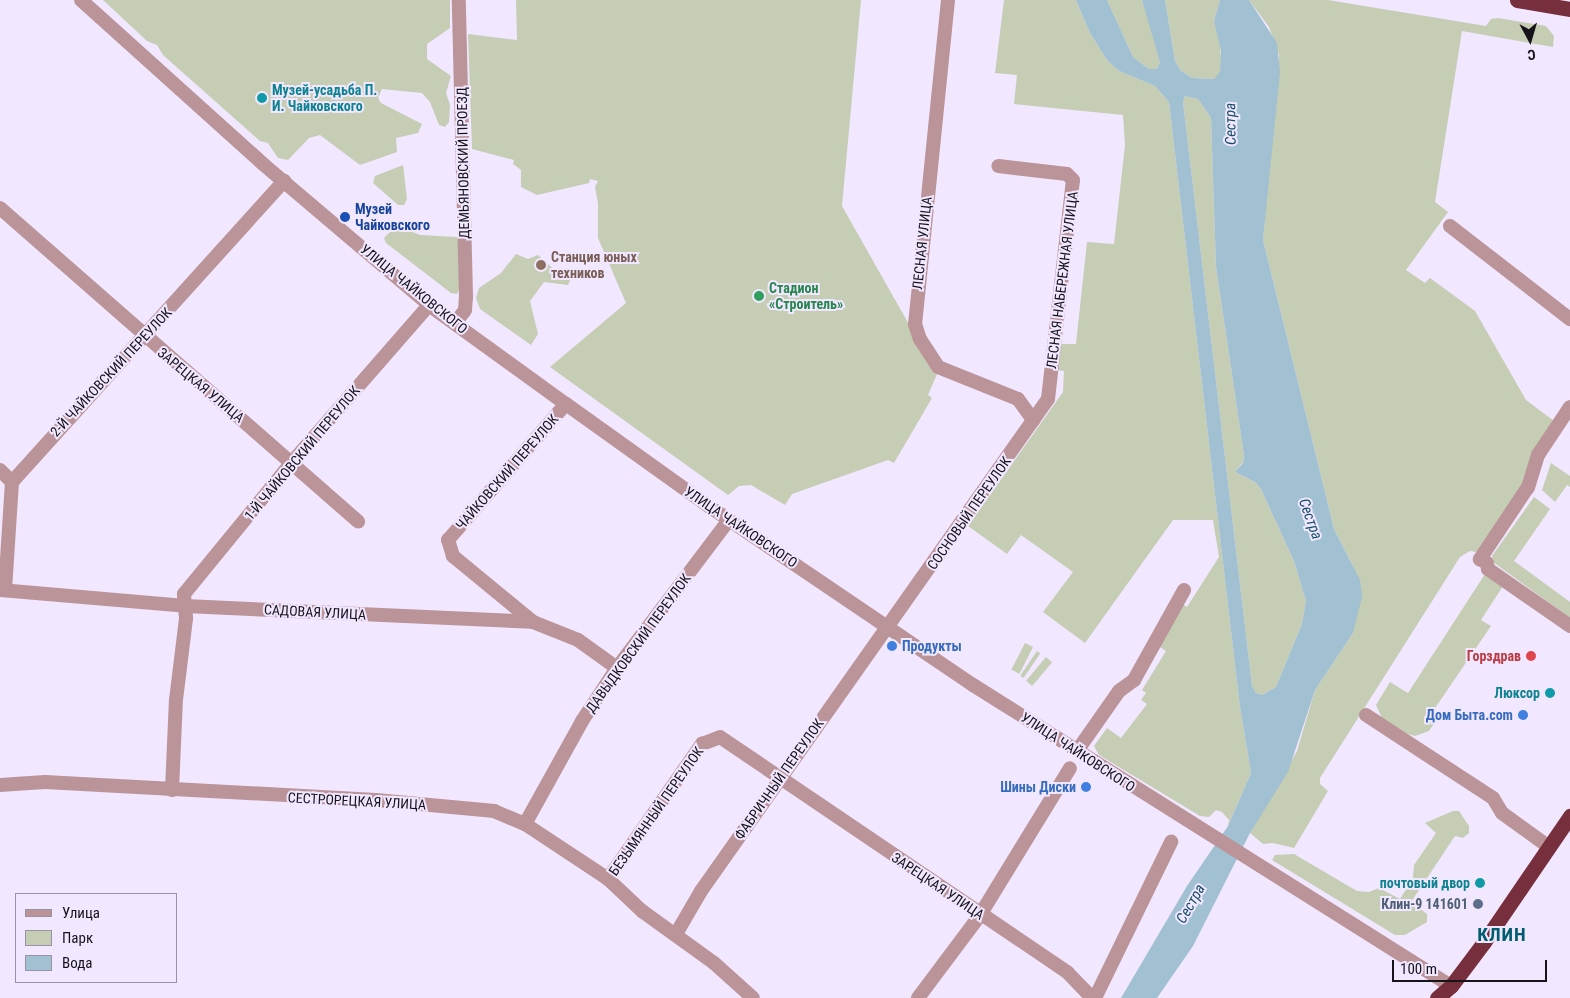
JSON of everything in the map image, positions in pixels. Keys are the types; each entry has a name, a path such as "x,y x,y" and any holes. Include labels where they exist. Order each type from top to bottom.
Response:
{"highway":[{"path":"1518,0 1570,9"},
{"path":"1437,998 1451,986 1570,816"}],"street":[{"name":"УЛИЦА ЧАЙКОВСКОГО","path":"81,0 284,181 429,305 566,404 729,520 1077,751 1451,986"},
{"name":"ДЕМЬЯНОВСКИЙ ПРОЕЗД","path":"455,323 465,310 466,297 459,0"},
{"name":"ЛЕСНАЯ УЛИЦА","path":"948,0 915,324 920,339 938,367 1018,399 1033,420"},
{"name":"ЛЕСНАЯ НАБЕРЕЖНАЯ УЛИЦА","path":"998,166 1067,174 1073,180 1048,399"},
{"name":"2-Й ЧАЙКОВСКИЙ ПЕРЕУЛОК","path":"12,482 284,181"},
{"name":"ЗАРЕЦКАЯ УЛИЦА","path":"0,208 144,336 293,461 358,520"},
{"path":"1450,226 1570,319"},
{"name":"1-Й ЧАЙКОВСКИЙ ПЕРЕУЛОК","path":"172,790 185,606 184,594 293,461 429,305"},
{"name":"СОСНОВЫЙ ПЕРЕУЛОК","path":"890,628 1048,399"},
{"name":"ЧАЙКОВСКИЙ ПЕРЕУЛОК","path":"533,622 453,556 448,540 566,404"},
{"path":"1570,407 1538,455 1528,487 1480,558 1486,563 1488,569 1570,626"},
{"path":"0,470 12,482 2,590"},
{"name":"ДАВЫДКОВСКИЙ ПЕРЕУЛОК","path":"525,824 582,721 617,668 729,520"},
{"name":"САДОВАЯ УЛИЦА","path":"2,590 185,606 533,622 578,640 617,668"},
{"path":"1077,751 1119,692 1134,680 1184,590"},
{"name":"ФАБРИЧНЫЙ ПЕРЕУЛОК","path":"676,934 687,911 831,704 890,628"},
{"path":"1366,715 1493,798 1502,813 1549,847"},
{"name":"БЕЗЫМЯННЫЙ ПЕРЕУЛОК","path":"608,880 708,739 720,737 782,777"},
{"path":"918,998 980,914 1070,768"},
{"name":"ЗАРЕЦКАЯ УЛИЦА","path":"782,777 1068,973 1094,998"},
{"name":"СЕСТРОРЕЦКАЯ УЛИЦА","path":"0,785 45,782 376,800 484,810 525,824 608,880 642,911 676,934 753,998"},
{"path":"1094,998 1171,842"}],"green space":[{"name":"Музей-усадьба П. И. Чайковского","path":"103,0 450,0 450,28 427,44 427,59 451,76 446,93 450,105 449,122 445,127 439,125 430,102 422,93 382,89 378,98 381,103 422,124 418,133 396,138 397,152 360,165 320,135 309,138 288,160 278,158 268,143 260,141 163,55 157,45 147,41"},
{"path":"516,0 861,0 842,206 937,374 928,395 932,398 894,463 888,460 792,494 785,505 751,485 739,486 728,495 550,367 626,303 598,238 598,203 595,187 598,181 590,179 589,183 537,195 521,187 521,170 513,164 514,160 472,149 468,34 517,40"},
{"path":"1004,0 1076,0 1090,33 1107,60 1119,71 1155,86 1169,102 1240,707 1251,773 1228,826 1229,820 1222,812 1216,810 1209,817 1200,816 1099,755 1094,746 1107,728 1121,738 1147,704 1141,700 1146,693 1142,690 1166,651 1155,644 1178,601 1187,607 1219,557 1213,520 1173,520 1085,643 1043,612 1073,572 1021,535 1007,554 968,526 1063,392 1064,371 1056,370 1059,344 1076,344 1087,242 1114,244 1125,145 1123,115 1014,104 1017,75 995,73"},
{"path":"1107,0 1142,0 1158,49 1160,62 1157,69 1149,69 1133,57"},
{"path":"1165,0 1220,0 1214,21 1220,40 1221,62 1220,73 1215,79 1192,78 1180,70 1175,61"},
{"path":"1249,0 1328,0 1486,26 1491,19 1498,18 1546,26 1554,36 1553,47 1462,31 1435,202 1448,212 1406,270 1425,283 1430,278 1475,311 1526,400 1554,421 1523,485 1477,552 1470,551 1460,557 1320,778 1320,784 1328,791 1294,848 1273,843 1263,844 1250,833 1297,751 1315,690 1353,633 1354,568 1334,529 1263,240 1279,55 1269,27"},
{"path":"1185,96 1198,99 1211,118 1216,267 1244,455 1243,462 1235,472 1255,482 1261,489 1294,561 1306,601 1302,624 1276,687 1262,695 1256,693 1252,686 1183,102"},
{"path":"403,165 407,199 404,205 398,205 373,183 375,176"},
{"path":"401,221 410,231 420,235 457,237 460,242 460,288 457,294 451,293 386,243 384,238"},
{"path":"516,254 528,259 538,255 561,276 566,273 571,278 568,285 544,282 530,301 538,334 531,345 480,309 476,298 479,288 501,273"},
{"path":"1551,463 1570,476 1570,487 1567,485 1555,502 1542,490"},
{"path":"1534,497 1550,509 1514,561 1570,602 1570,618 1493,562 1492,556"},
{"path":"1485,574 1503,586 1481,620 1491,626 1433,711 1440,715 1429,731 1415,736 1408,734 1382,718 1376,705 1390,682 1408,693"},
{"path":"1025,643 1033,647 1019,674 1011,670"},
{"path":"1037,651 1040,653 1024,678 1020,676"},
{"path":"1046,657 1052,662 1032,686 1026,681"},
{"path":"1453,811 1459,811 1469,826 1469,833 1463,838 1455,836 1411,902 1427,914 1427,922 1405,935 1395,935 1272,860 1275,855 1294,854 1357,891 1369,892 1379,888 1400,899 1413,878 1414,865 1436,833 1425,823"}],"water":[{"name":"Сестра","path":"1076,0 1107,0 1133,57 1149,69 1157,69 1160,62 1142,0 1165,0 1175,61 1180,70 1192,78 1214,79 1220,72 1221,51 1214,21 1220,0 1249,0 1277,43 1280,72 1263,240 1334,529 1360,580 1362,597 1353,633 1315,690 1288,772 1250,833 1193,946 1157,998 1121,998 1187,886 1228,826 1251,773 1240,707 1169,102 1155,86 1119,71 1107,60 1090,33","holes":["1185,96 1198,99 1211,118 1216,267 1244,455 1243,463 1235,472 1255,482 1261,489 1294,561 1306,601 1302,624 1276,687 1262,695 1256,693 1252,686 1183,102"]}],"place":[{"name":"Музей-усадьба П. И. Чайковского","path":"262,98"},
{"name":"Музей Чайковского","path":"345,217"},
{"name":"Станция юных техников","path":"541,265"},
{"name":"Стадион «Строитель»","path":"759,296"},
{"name":"Продукты","path":"892,646"},
{"name":"Горздрав","path":"1531,656"},
{"name":"Люксор","path":"1550,693"},
{"name":"Дом Быта.com","path":"1523,715"},
{"name":"Шины Диски","path":"1086,787"},
{"name":"почтовый двор","path":"1480,883"},
{"name":"Клин-9 141601","path":"1478,904"}],"district":[{"name":"КЛИН","path":"1502,935"}]}
